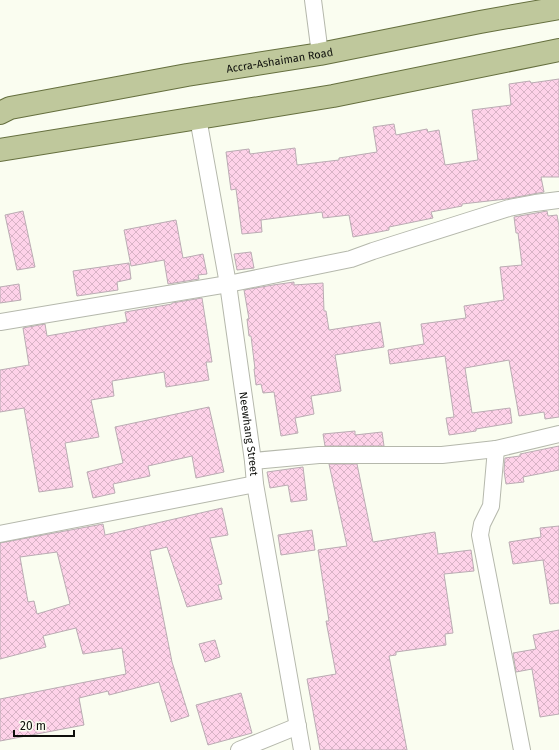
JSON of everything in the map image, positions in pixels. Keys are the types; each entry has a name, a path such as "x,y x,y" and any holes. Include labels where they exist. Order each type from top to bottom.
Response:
{"main road":[{"name":"Accra-Ashaiman Road","path":"0,113 10,108 179,77 320,54 559,8"},
{"path":"0,150 333,96 559,50"}],"street":[{"path":"313,0 320,54"},
{"name":"Neewhang Street","path":"198,118 228,284 255,484 302,750"},
{"path":"0,322 228,284 351,259 509,208 559,200"},
{"path":"253,461 319,455 442,455 496,449 559,434"},
{"path":"496,449 492,506 482,524 480,535 522,750"},
{"path":"0,534 255,484"},
{"path":"238,750 298,726"}],"building":[{"path":"559,79 559,177 541,177 544,192 506,199 462,204 462,206 431,212 433,218 389,227 389,230 353,237 349,215 323,218 322,212 261,220 262,232 242,234 236,189 231,190 226,152 249,149 250,154 295,148 297,165 339,160 339,158 377,152 373,127 394,124 396,135 427,129 428,132 439,130 445,165 478,160 472,110 511,105 509,84"},
{"path":"23,211 35,267 17,270 5,215"},
{"path":"547,211 548,216 557,215 559,226 559,417 545,419 544,412 519,416 509,360 465,368 472,413 510,408 512,423 449,435 446,418 454,417 445,356 390,364 388,350 424,344 421,324 466,318 464,306 504,300 500,267 522,265 518,233 516,233 514,217"},
{"path":"176,220 183,258 203,254 207,274 198,275 199,279 168,284 164,260 131,266 124,230"},
{"path":"251,252 254,268 237,270 234,254"},
{"path":"129,263 131,279 117,282 118,290 77,296 73,271"},
{"path":"294,282 294,285 323,283 324,311 326,311 329,330 380,322 384,347 335,355 341,391 311,396 314,414 295,418 298,433 281,436 274,392 263,393 261,384 256,385 251,336 249,336 247,319 249,319 244,290"},
{"path":"19,284 21,300 0,303 0,287"},
{"path":"202,298 212,362 206,362 209,380 166,387 164,372 112,381 114,396 91,400 99,437 65,443 73,487 39,492 24,408 0,412 0,370 29,365 23,328 45,324 47,336 127,322 125,312"},
{"path":"209,407 224,472 196,478 192,456 148,466 150,476 113,484 115,493 93,498 87,472 123,463 115,427"},
{"path":"355,431 355,435 382,432 384,446 325,446 323,434"},
{"path":"559,446 559,470 523,477 524,482 506,484 504,471 505,458 520,456 520,454"},
{"path":"329,464 357,464 373,542 435,532 438,554 471,550 474,571 444,574 453,633 445,634 446,645 396,652 396,655 389,656 407,750 320,750 307,679 336,674 326,621 329,621 318,550 347,546"},
{"path":"303,467 307,500 291,502 288,485 270,488 267,472"},
{"path":"222,508 228,535 210,538 222,584 218,585 222,599 187,607 167,547 150,551 172,662 189,716 171,722 159,682 109,695 108,691 79,698 84,725 0,741 0,699 126,674 122,648 83,654 76,628 43,636 46,647 0,659 0,543 103,524 105,535","holes":["57,552 70,604 37,614 34,601 28,602 20,557"]},
{"path":"559,526 559,603 550,604 543,560 513,564 509,542 541,537 540,528"},
{"path":"312,530 315,550 281,555 278,535"},
{"path":"559,630 559,714 540,717 532,669 516,672 513,653 536,649 533,635"},
{"path":"215,640 220,657 205,662 199,644"},
{"path":"241,693 252,733 208,745 196,705"}]}
